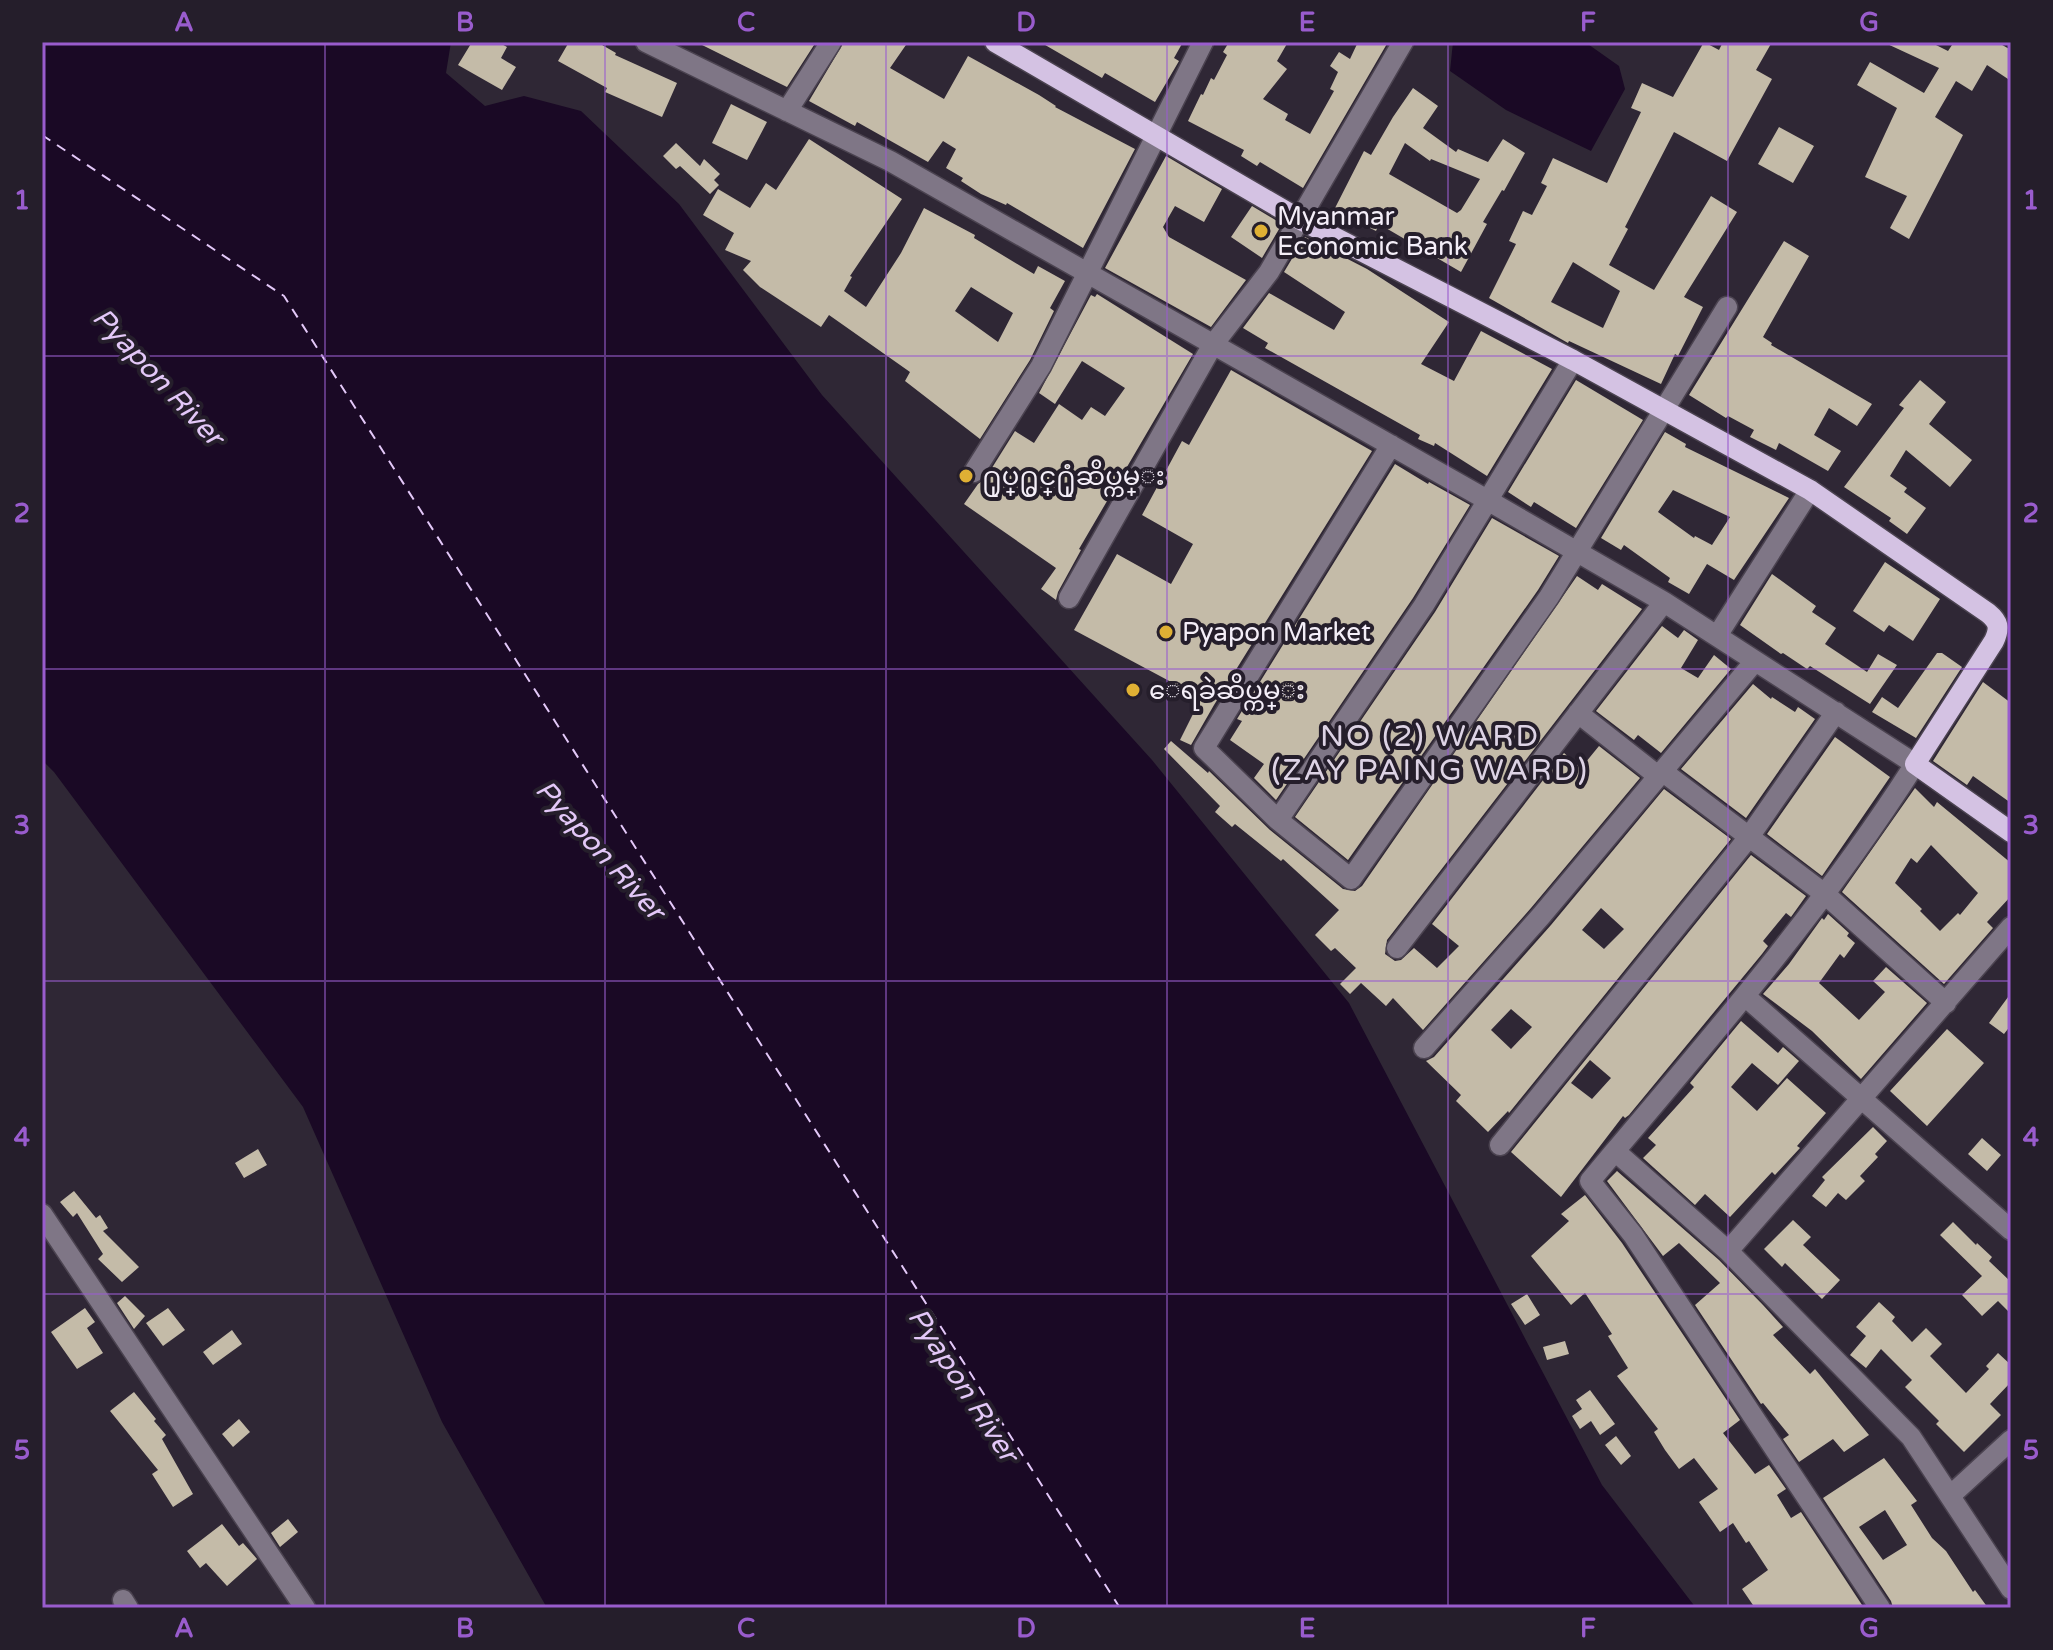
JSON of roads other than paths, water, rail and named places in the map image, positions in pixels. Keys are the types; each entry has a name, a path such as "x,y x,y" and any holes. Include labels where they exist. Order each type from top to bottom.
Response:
{"main road":[{"path":"995,42 1299,219 1664,408 1810,490 1997,620 1999,629 1994,641 1915,764 2011,832"}],"street":[{"path":"646,42 890,161 1391,445 1664,602 1915,764 1874,829 1826,895 1746,997 1590,1181 1633,1235 1880,1608"},
{"path":"787,111 831,42"},
{"path":"974,472 1041,366 1203,42"},
{"path":"1069,598 1212,346 1269,272 1403,42"},
{"path":"1391,445 1204,748 1278,820 1351,879 1549,597 1727,307"},
{"path":"1278,820 1424,605 1573,360"},
{"path":"1717,636 1810,490"},
{"path":"1397,948 1664,602"},
{"path":"1424,1048 1541,916 1755,661"},
{"path":"1500,1145 1749,837 1836,712"},
{"path":"1578,713 1826,895 1946,1003"},
{"path":"1728,1251 2011,927"},
{"path":"1746,997 2011,1230"},
{"path":"1615,1151 1728,1251 1911,1437 2011,1589"},
{"path":"42,1214 305,1608"},
{"path":"1950,1496 2011,1440"}],"water":[{"name":"Pyapon River","path":"42,42 451,42 446,73 485,106 524,96 581,111 679,204 822,395 1152,760 1349,1003 1602,1485 1696,1608 547,1608 442,1422 303,1107 42,760"},
{"path":"1453,42 1585,42 1619,66 1625,89 1591,151 1506,110 1450,71"}],"place":[{"name":"Myanmar Economic Bank","path":"1261,231"},
{"name":"႐ုပ္႐ွင္႐ုံဆိပ္ကမ္း","path":"966,476"},
{"name":"Pyapon Market","path":"1166,632"},
{"name":"ေရခဲဆိပ္ကမ္း","path":"1133,690"}],"district":[{"name":"NO (2) WARD (ZAY PAING WARD)","path":"1430,753"}]}
